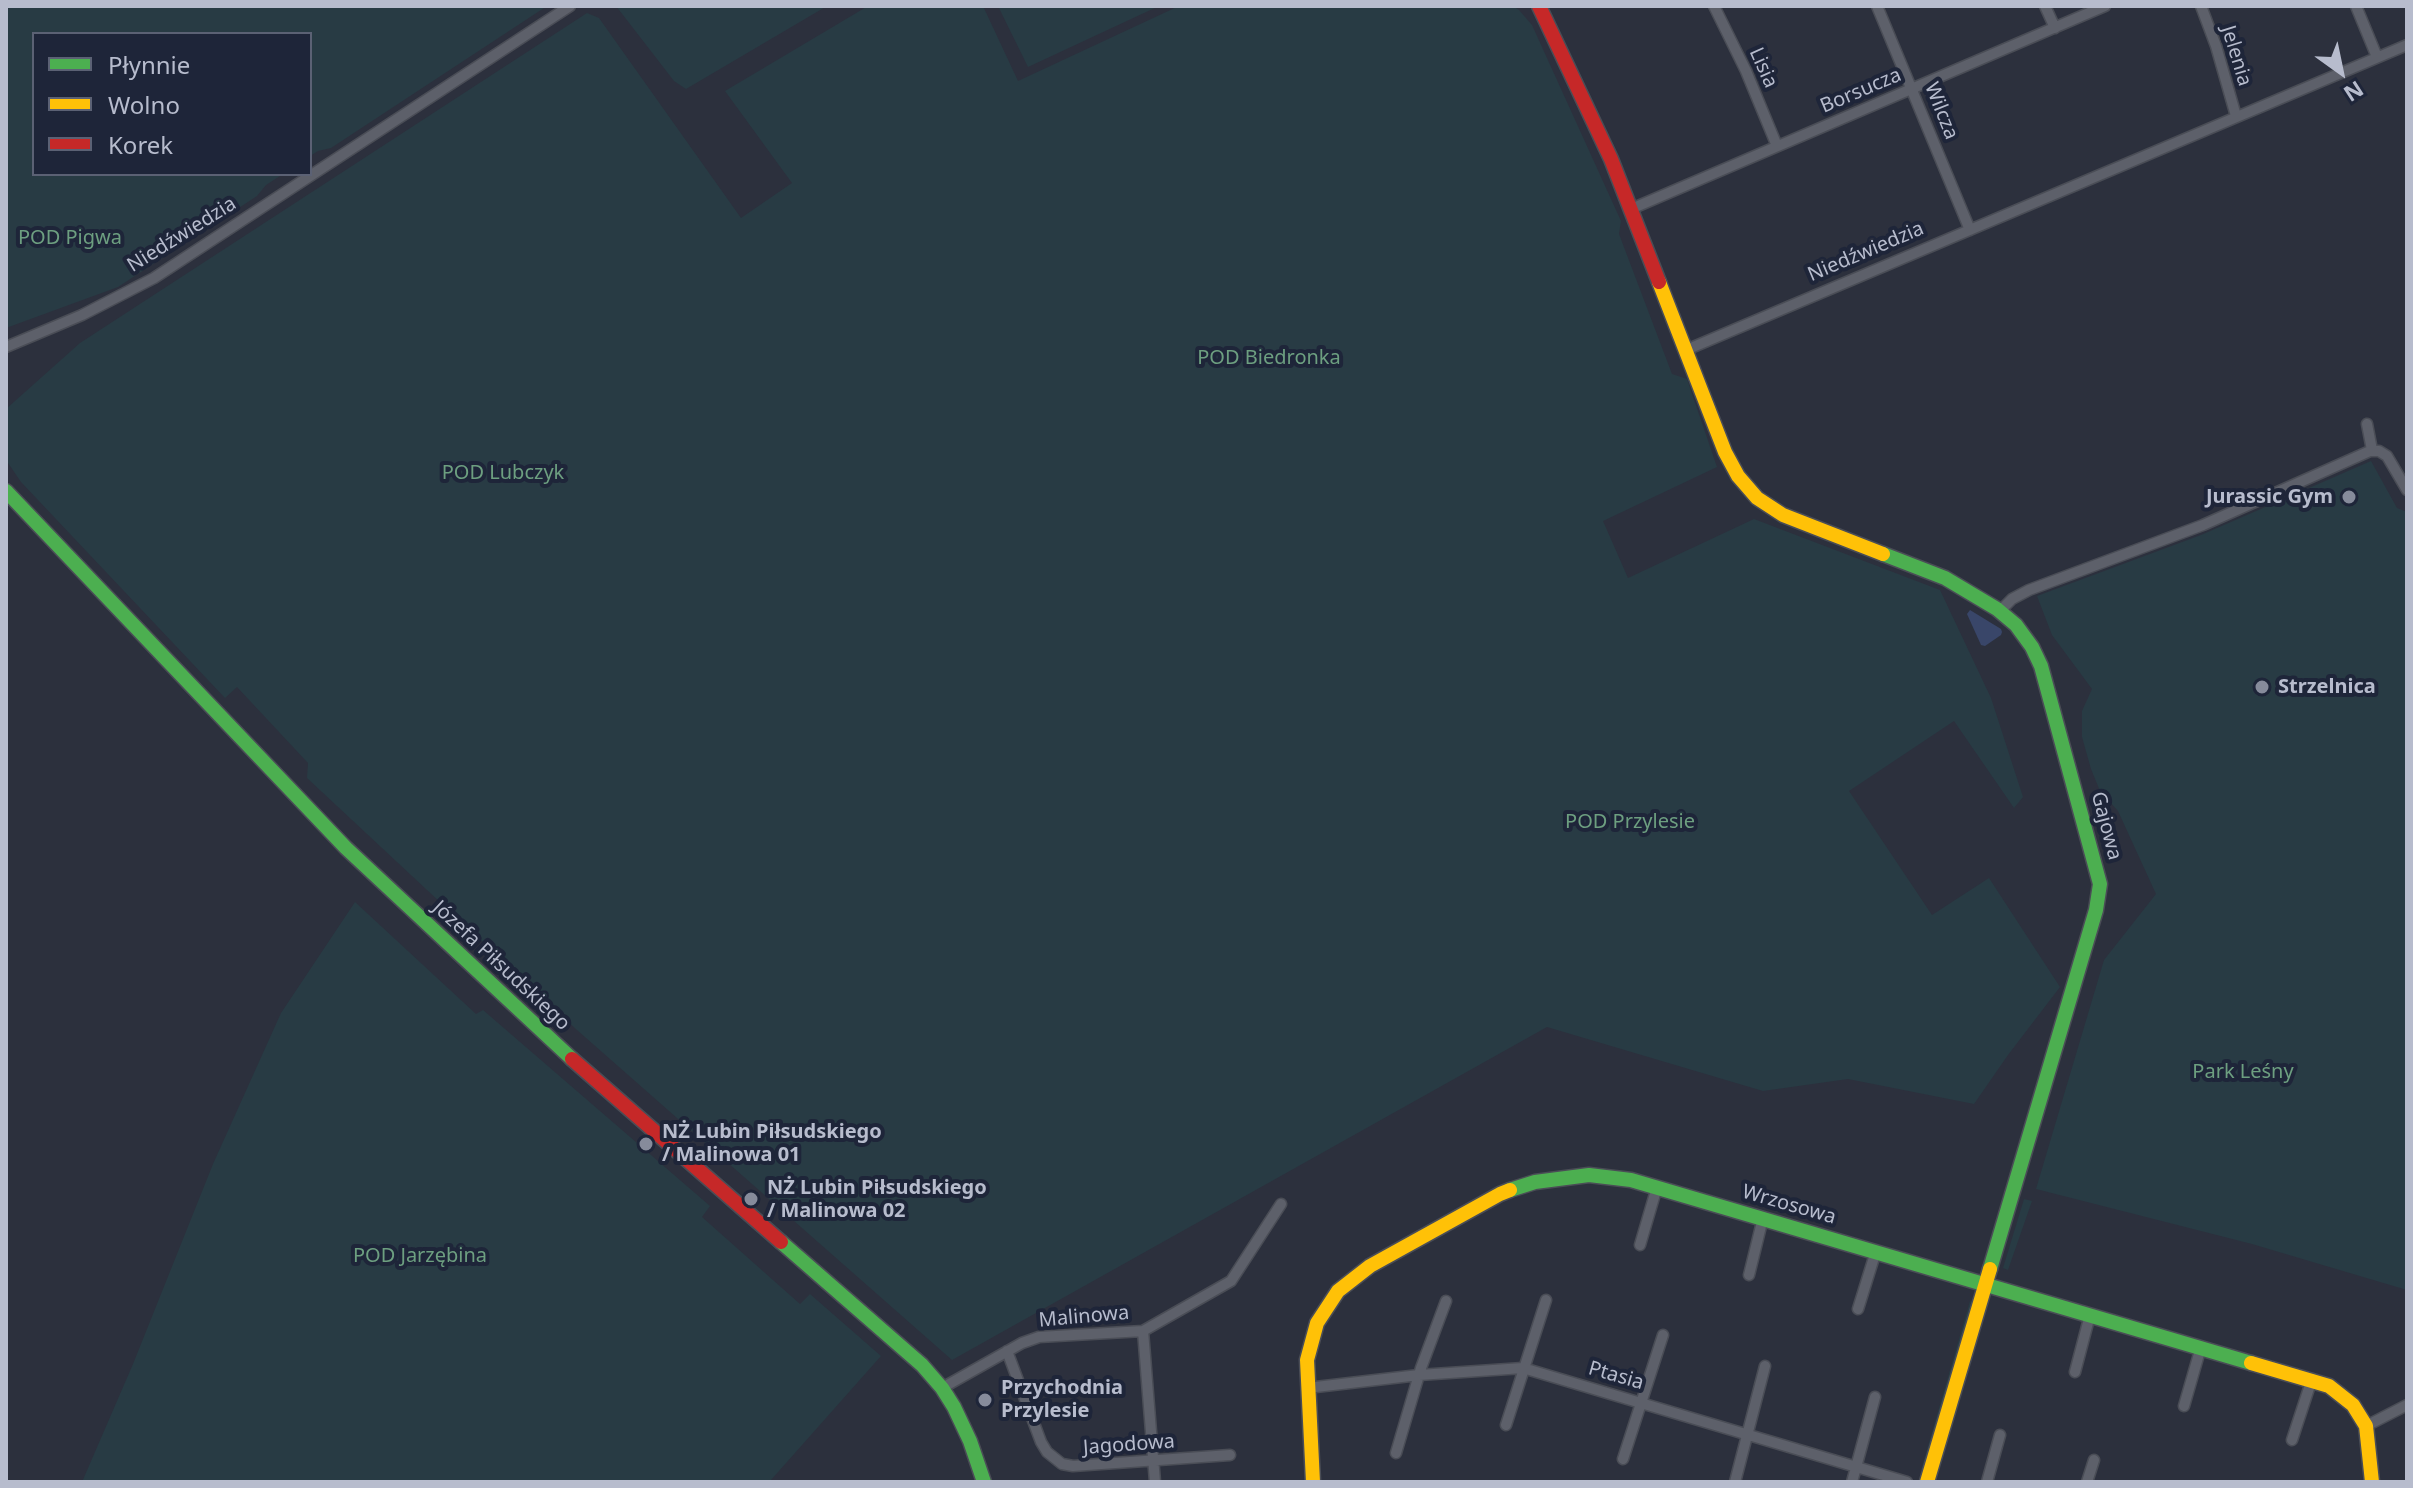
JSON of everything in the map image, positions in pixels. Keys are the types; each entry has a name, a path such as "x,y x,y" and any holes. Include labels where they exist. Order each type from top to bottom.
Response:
{"street":[{"name":"Niedźwiedzia","path":"312,175 570,6"},
{"path":"1539,6 1611,159 1686,350"},
{"name":"Lisia","path":"1714,6 1746,71 1777,146"},
{"name":"Wilcza","path":"1877,6 1970,230"},
{"path":"2045,6 2055,28"},
{"name":"Borsucza","path":"1631,209 2105,6"},
{"name":"Jelenia","path":"2201,6 2236,116"},
{"path":"2356,6 2377,57"},
{"name":"Niedźwiedzia","path":"1686,350 2407,45"},
{"name":"Niedźwiedzia","path":"6,347 71,321 154,278 310,176"},
{"name":"Gajowa","path":"1686,350 1729,462 1746,488 1757,498 1783,515 1936,574 2000,611 2020,630 2038,660 2095,860 2100,884 2096,910 1927,1482"},
{"path":"2367,424 2372,450"},
{"path":"2000,611 2012,599 2029,590 2215,520 2372,450 2387,456 2407,490"},
{"name":"Józefa Piłsudskiego","path":"6,491 346,848 566,1054 922,1365 942,1388 962,1423 982,1482"},
{"name":"Wrzosowa","path":"1313,1482 1307,1360 1317,1323 1338,1291 1370,1266 1500,1194 1527,1184 1572,1176 1601,1175 1657,1187 2312,1379 2341,1394 2360,1414 2366,1426"},
{"path":"1640,1245 1657,1187"},
{"name":"Malinowa","path":"942,1388 1007,1351 1039,1337 1143,1331 1231,1281 1281,1204"},
{"path":"1749,1275 1763,1218"},
{"path":"1858,1309 1876,1251"},
{"path":"1506,1425 1546,1300"},
{"path":"1396,1453 1419,1375 1446,1301"},
{"path":"2075,1372 2090,1315"},
{"path":"1143,1331 1155,1482"},
{"path":"1623,1459 1663,1335"},
{"path":"2184,1406 2201,1347"},
{"name":"Jagodowa","path":"1007,1351 1041,1442 1047,1452 1062,1464 1154,1462 1230,1455"},
{"path":"1735,1482 1765,1366"},
{"name":"Ptasia","path":"1307,1388 1419,1375 1523,1368 1907,1482"},
{"path":"2292,1440 2312,1379"},
{"path":"1852,1482 1875,1397"},
{"path":"2372,1482 2366,1426 2407,1405"},
{"path":"1987,1482 2000,1435"},
{"path":"2087,1482 2094,1460"}],"green space":[{"name":"POD Pigwa","path":"6,6 547,6 331,148 312,155 312,32 32,32 32,176 280,176 257,196 118,287 6,328"},
{"path":"616,6 827,6 686,89 674,81"},
{"path":"868,6 983,6 1018,81 1179,6 1513,6 1519,10 1532,25 1621,221 1619,234 1672,374 1687,379 1717,467 1603,521 1628,578 1754,519 1940,590 1991,698 2023,797 2014,808 1954,721 1849,791 1932,915 1989,878 2060,987 1974,1104 1848,1079 1763,1091 1547,1027 952,1360 577,1030 307,778 308,763 237,687 225,698 21,482 6,460 6,409 80,343 587,13 599,18 741,218 792,183 725,91"},
{"path":"998,6 1159,6 1028,67"},
{"name":"Park Leśny","path":"2371,461 2397,508 2407,512 2407,1290 2252,1244 2036,1189 2104,960 2156,894 2118,811 2100,791 2091,769 2082,737 2082,711 2092,689 2052,635 2037,596 2201,535"},
{"name":"POD Jarzębina","path":"355,902 476,1014 483,1010 710,1206 702,1217 800,1304 810,1294 881,1356 772,1482 82,1482 213,1164 281,1013"},
{"path":"2024,1199 2032,1201 2008,1270 2003,1268"},
{"path":"1970,1301 1974,1302 1924,1471 1921,1470"}],"water":[{"path":"1970,610 2001,629 2001,635 1985,646 1981,645 1967,614"}],"traffic: fast":[{"path":"6,491 346,848 572,1059"},
{"path":"1883,554 1945,578 1997,609 2016,625 2032,647 2041,666 2100,884 2096,910 1990,1269"},
{"path":"1510,1190 1535,1182 1589,1175 1631,1180 2251,1363"},
{"path":"781,1242 922,1365 942,1388 970,1441 984,1482"}],"traffic: slow":[{"path":"1659,282 1725,452 1738,476 1757,498 1783,515 1883,554"},
{"path":"1313,1482 1307,1360 1317,1323 1338,1291 1370,1266 1510,1190"},
{"path":"1927,1482 1990,1269"},
{"path":"2251,1363 2329,1386 2353,1405 2366,1426 2372,1482"}],"traffic: jam":[{"path":"1539,6 1611,159 1659,282"},
{"path":"572,1059 781,1242"}],"place":[{"name":"Jurassic Gym","path":"2349,497"},
{"name":"Strzelnica","path":"2262,687"},
{"name":"NŻ Lubin Piłsudskiego / Malinowa 01","path":"646,1144"},
{"name":"NŻ Lubin Piłsudskiego / Malinowa 02","path":"751,1199"},
{"name":"Przychodnia Przylesie","path":"985,1400"}],"park label":[{"name":"POD Biedronka","path":"1269,358"},
{"name":"POD Lubczyk","path":"503,473"},
{"name":"POD Przylesie","path":"1630,822"}]}
